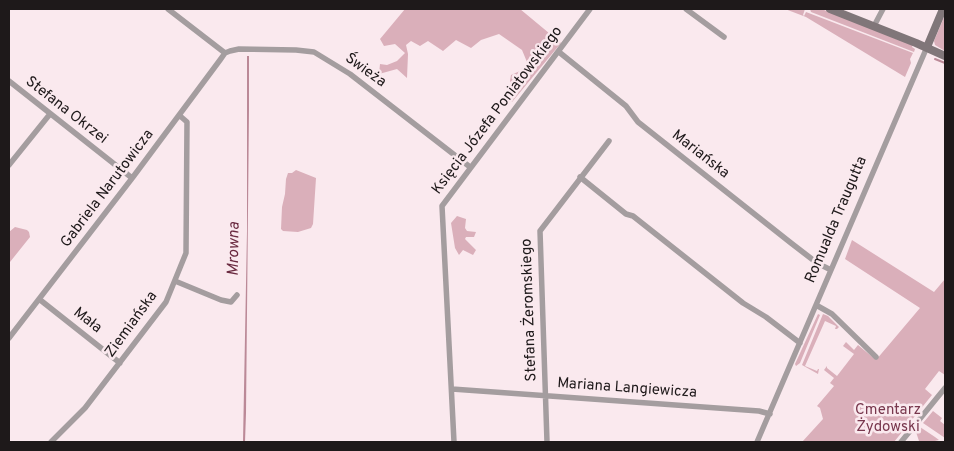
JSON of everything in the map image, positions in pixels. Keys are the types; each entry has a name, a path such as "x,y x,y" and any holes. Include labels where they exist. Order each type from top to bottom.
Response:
{"street":[{"path":"168,9 225,53"},
{"path":"686,9 724,37"},
{"path":"830,9 927,47 945,56"},
{"path":"874,26 883,9"},
{"name":"Romualda Traugutta","path":"757,442 943,9"},
{"name":"Księcia Józefa Poniatowskiego","path":"454,442 442,209 444,201 559,52 588,10"},
{"name":"Świeża","path":"225,53 239,49 314,52 350,74 470,167"},
{"name":"Mariańska","path":"559,52 626,106 638,122 817,263 831,270"},
{"name":"Gabriela Narutowicza","path":"9,338 225,53"},
{"name":"Stefana Okrzei","path":"9,81 132,178"},
{"path":"9,165 50,114"},
{"name":"Ziemiańska","path":"54,441 85,408 166,302 186,253 187,122 179,115"},
{"name":"Stefana Żeromskiego","path":"547,442 540,231 609,141"},
{"path":"580,177 626,214 633,216 743,303 766,317 800,343"},
{"path":"175,281 220,300 231,302 237,295"},
{"name":"Mała","path":"39,299 120,363"},
{"path":"816,305 832,314 876,357"},
{"name":"Mariana Langiewicza","path":"452,388 759,411 770,414"},
{"path":"901,442 945,388"}],"green space":[{"path":"405,9 520,9 561,43 512,102 502,97 513,87 510,81 511,75 520,71 527,62 522,50 499,34 481,40 471,48 456,40 443,51 428,41 420,46 411,41 406,45 408,54 407,78 397,69 379,74 380,64 387,65 397,61 405,53 395,44 384,46 380,39"},
{"path":"785,9 805,9 804,16 806,12 913,53 905,77 806,17"},
{"path":"810,9 824,10 913,45 914,52 811,12"},
{"path":"945,15 945,51 935,45 934,41"},
{"path":"296,170 316,178 313,224 311,228 298,232 283,231 281,229 282,207 286,179 288,173"},
{"path":"457,216 466,219 465,228 467,231 476,232 474,237 466,237 465,239 476,250 473,255 463,250 459,255 455,248 451,223"},
{"path":"15,227 27,230 30,237 10,262 9,232"},
{"name":"Cmentarz Żydowski","path":"852,240 934,292 945,279 945,375 939,371 925,389 932,395 894,442 802,442 823,419 820,408 817,406 834,386 830,383 834,378 824,370 827,366 837,376 854,354 843,346 846,342 854,350 858,345 876,360 920,308 845,259"},
{"path":"818,314 820,315 800,363 796,366 795,364"},
{"path":"823,314 828,316 839,327 835,329 836,326 825,321 805,366 817,371 819,369 818,374 802,365"},
{"path":"933,411 942,418 940,421 945,425 945,438 923,423"},
{"path":"920,427 939,440 931,442 919,441 916,432"}],"shaded area":[{"path":"247,56 249,56 249,109 246,413 245,442 243,442 247,231"}],"waterway":[{"path":"935,59 945,63"}],"water label":[{"name":"Mrowna","path":"235,249"}]}
